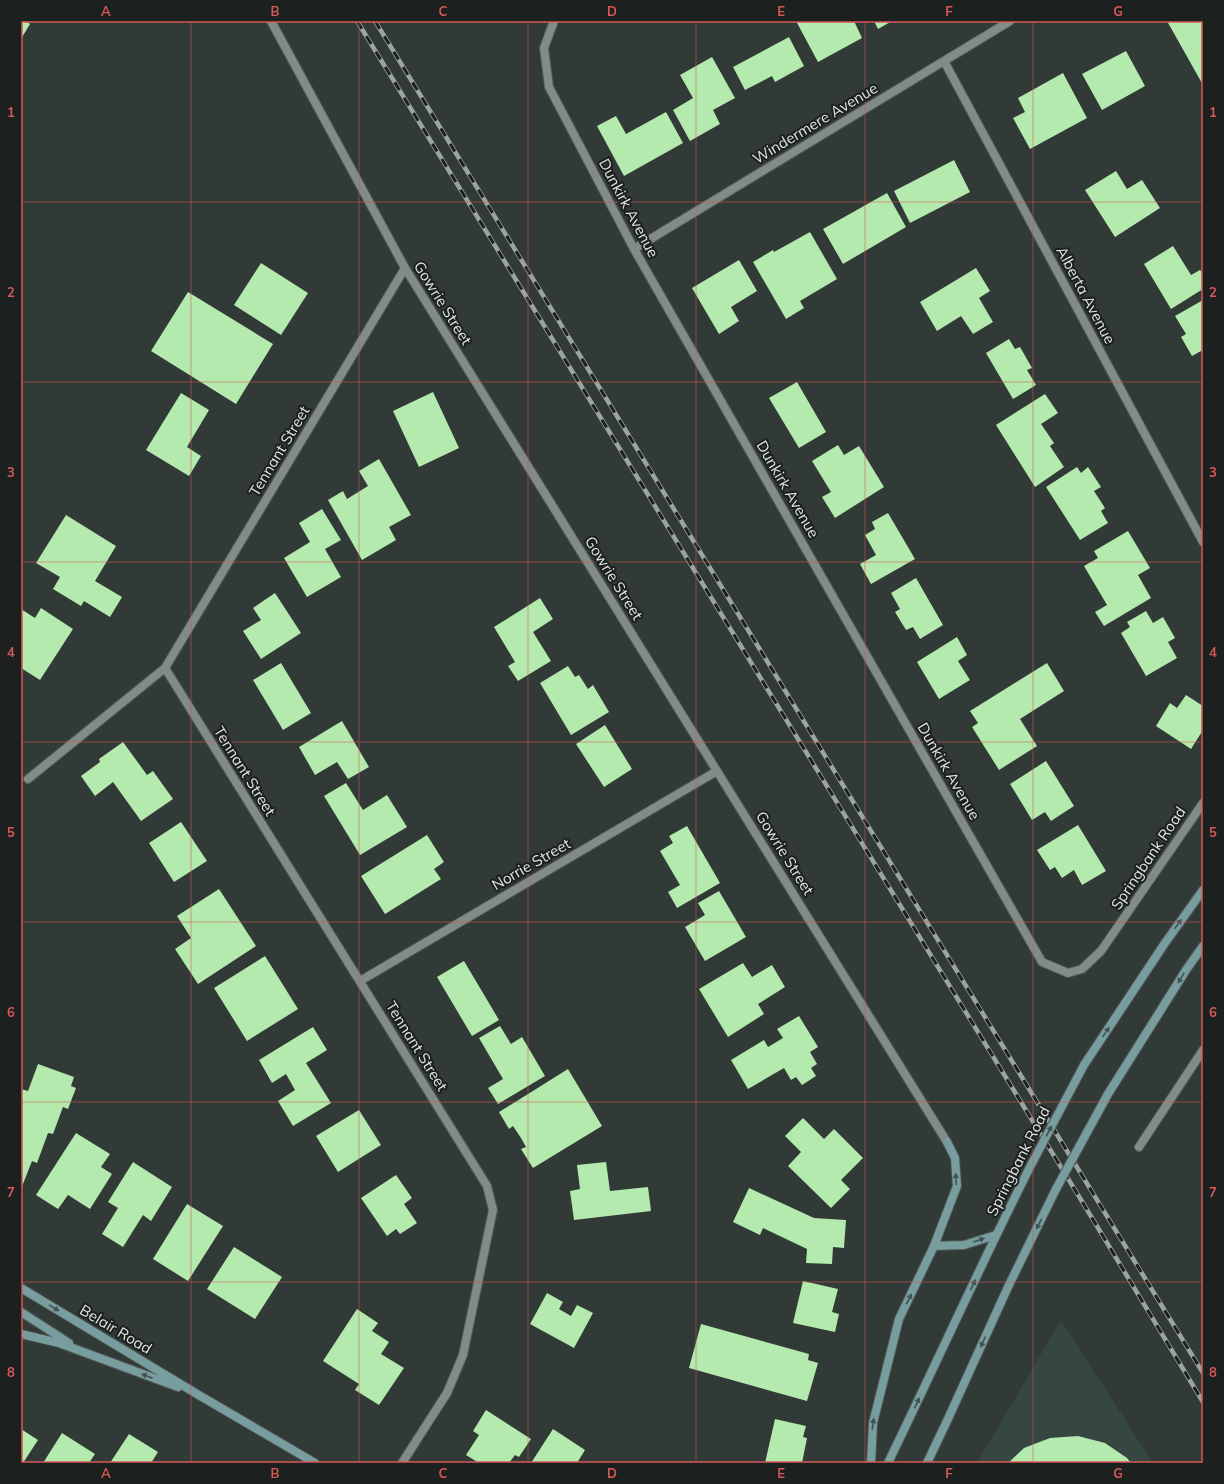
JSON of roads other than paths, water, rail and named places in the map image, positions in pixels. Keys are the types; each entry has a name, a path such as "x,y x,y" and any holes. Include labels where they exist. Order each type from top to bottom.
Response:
{"main road":[{"name":"Springbank Road","path":"888,1463 996,1235 1084,1065 1165,943 1203,890"},
{"path":"927,1463 1008,1287 1056,1189 1108,1094 1186,970 1203,946"},
{"path":"871,1463 873,1423 899,1319 934,1246 957,1186 955,1158 947,1142"},
{"path":"934,1246 964,1246 996,1235"},
{"name":"Belair Road","path":"21,1288 311,1462"},
{"path":"21,1312 80,1350"},
{"name":"Belair Road","path":"21,1334 59,1343 80,1350 197,1394"}],"street":[{"name":"Gowrie Street","path":"271,21 405,268 947,1142"},
{"name":"Dunkirk Avenue","path":"554,21 544,48 549,87 634,249 1042,962"},
{"name":"Windermere Avenue","path":"634,249 1010,21"},
{"name":"Alberta Avenue","path":"944,61 1203,542"},
{"name":"Tennant Street","path":"28,779 165,668 405,268"},
{"name":"Tennant Street","path":"165,668 487,1186 493,1210 464,1355 447,1393 402,1463"},
{"name":"Norrie Street","path":"360,981 717,771"},
{"name":"Springbank Road","path":"1042,962 1068,973 1082,969 1110,939 1203,803"},
{"path":"1139,1147 1203,1050"}],"railway":[{"path":"357,21 1083,1203 1203,1402"},
{"path":"375,21 1203,1373"}]}
